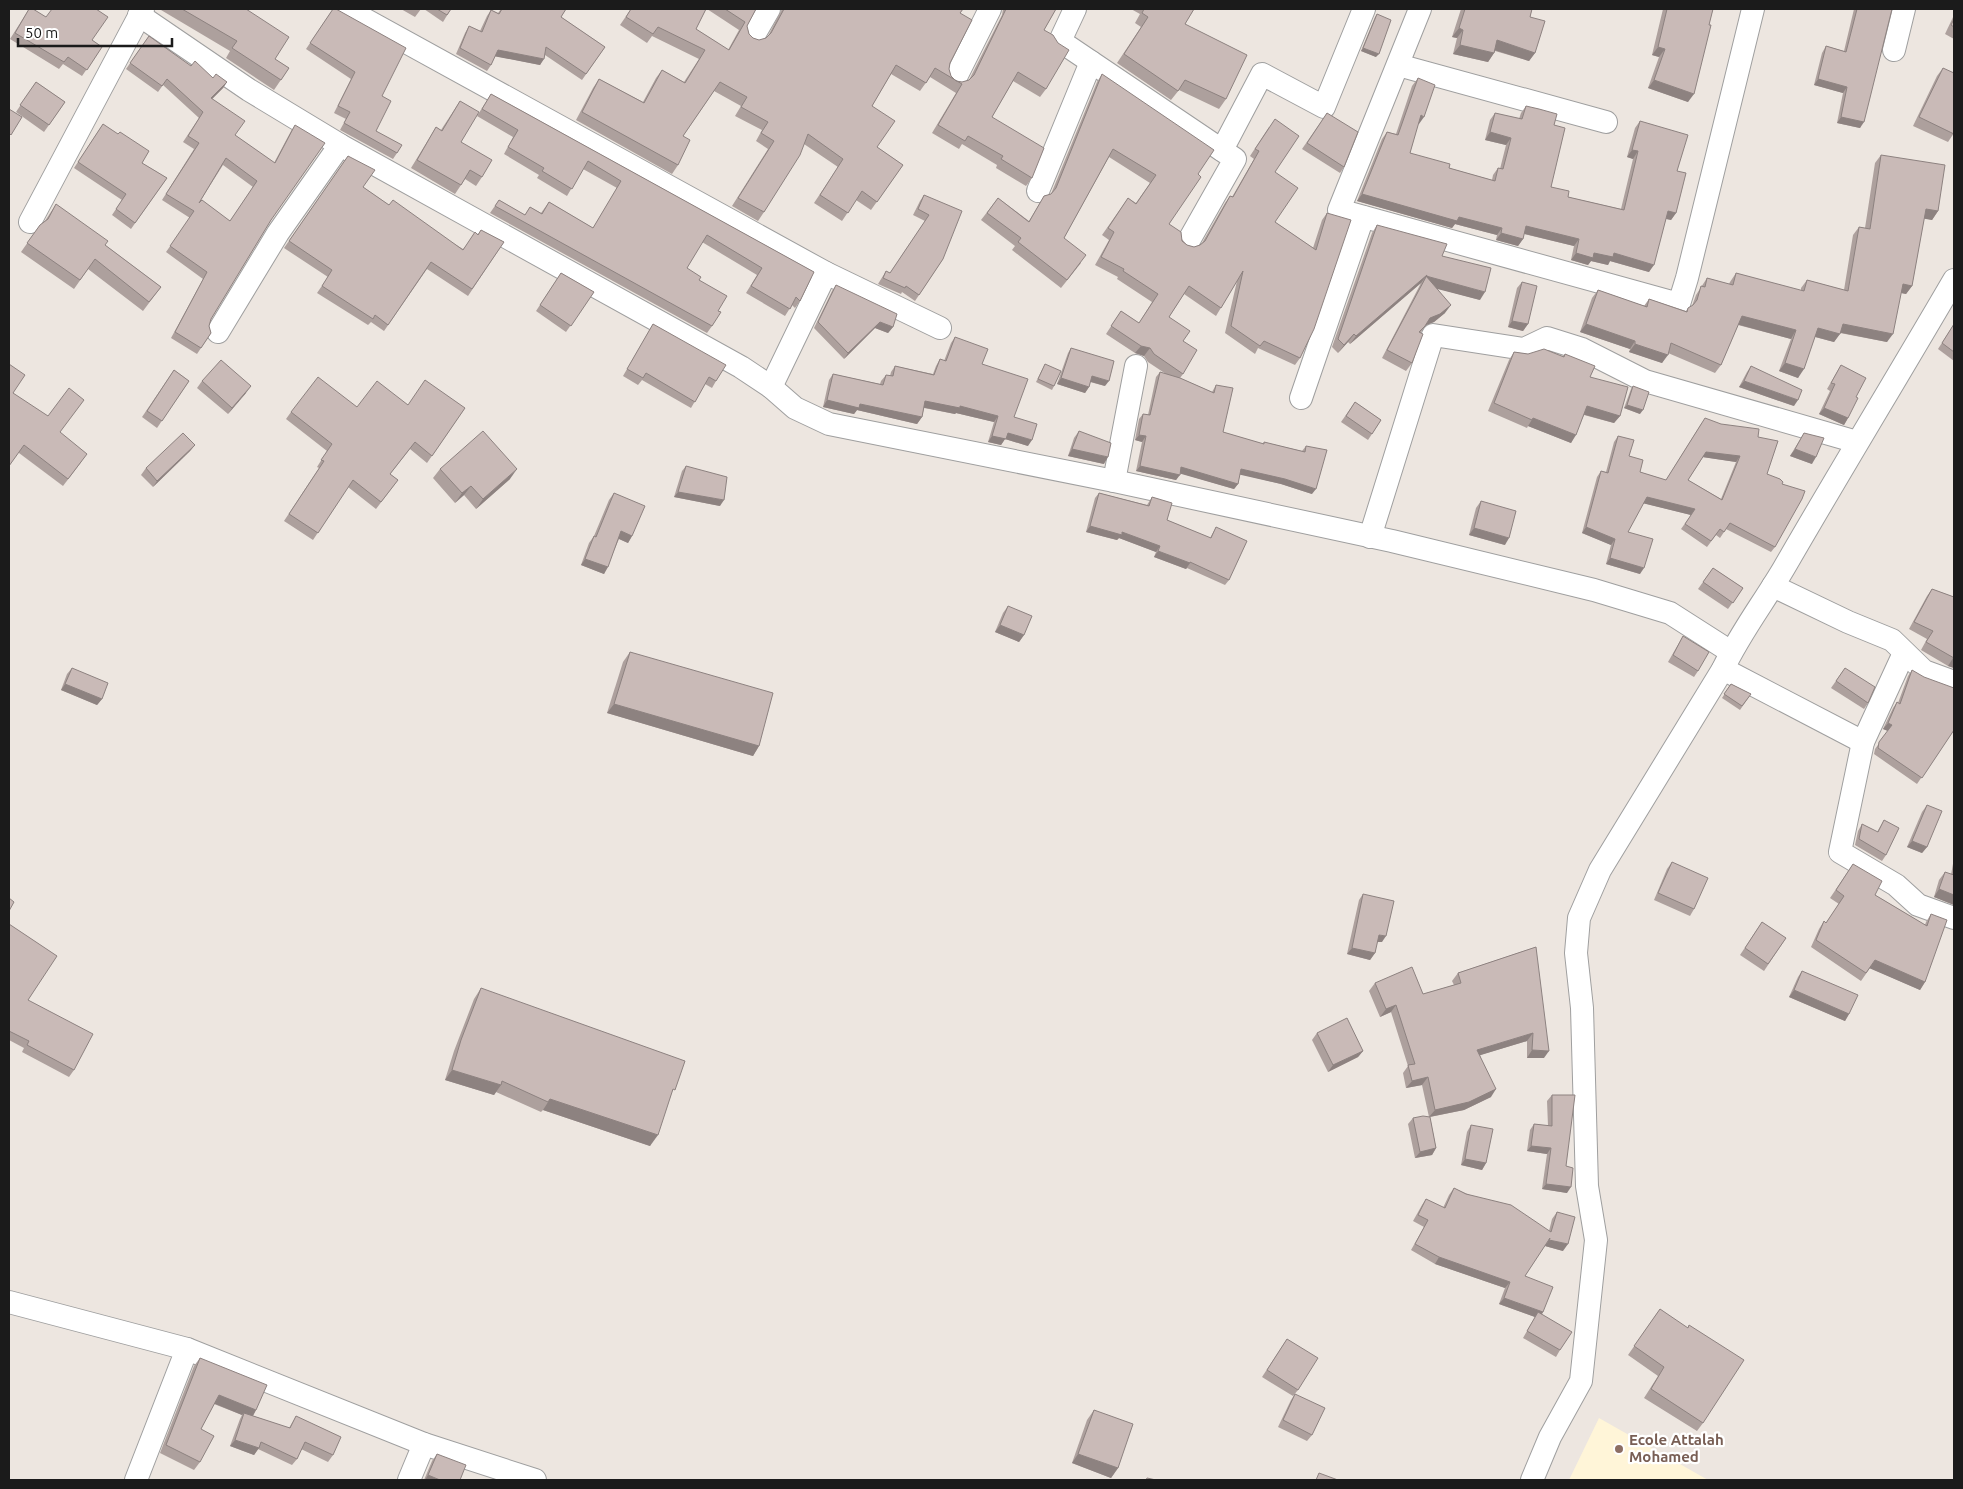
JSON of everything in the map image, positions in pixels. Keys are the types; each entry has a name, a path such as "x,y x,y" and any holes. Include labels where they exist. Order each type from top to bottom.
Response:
{"street":[{"path":"346,9 826,273 940,328"},
{"path":"754,35 769,9"},
{"path":"956,77 990,9"},
{"path":"1222,150 1262,74 1324,107 1364,9"},
{"path":"1420,9 1338,210 1678,304 1687,278 1753,9"},
{"path":"1894,50 1904,9"},
{"path":"30,222 141,12 249,90 340,145 741,367 771,386 795,408 829,424 1114,481 1370,536 1594,590 1670,613 1727,660 1862,742"},
{"path":"1067,12 1060,41 1235,159 1188,242"},
{"path":"1038,191 1091,62"},
{"path":"1398,65 1606,122"},
{"path":"218,332 278,233 340,145"},
{"path":"1301,398 1363,217"},
{"path":"771,386 826,273"},
{"path":"1532,1480 1550,1437 1581,1381 1596,1240 1587,1186 1582,1008 1576,952 1579,918 1600,870 1773,586 1856,442 1946,310 1954,280"},
{"path":"1370,536 1433,335 1524,349 1546,338 1582,349 1645,381 1856,442"},
{"path":"1114,481 1136,366"},
{"path":"1773,586 1848,622 1892,640 1924,671 1954,682"},
{"path":"1904,653 1862,742 1840,852 1896,885 1918,905 1954,918"},
{"path":"9,1302 187,1349 424,1444 535,1480"},
{"path":"136,1480 187,1349"},
{"path":"409,1480 424,1444"}],"shaded area":[{"name":"Ecole Attalah Mohamed","path":"1599,1418 1708,1480 1569,1480"}],"building":[{"path":"29,9 33,9 46,17 52,9 96,9 108,17 92,40 102,47 87,70 68,57 64,62 15,33"},
{"path":"182,9 246,9 289,37 275,59 289,68 281,80 232,48 237,41"},
{"path":"333,9 406,48 382,96 391,101 376,131 402,145 397,153 344,123 350,112 338,106 355,72 310,43"},
{"path":"437,9 451,9 447,15"},
{"path":"502,9 566,9 561,17 605,47 586,74 546,47 544,59 498,50 491,65 460,48 469,26 482,32 491,10 499,14"},
{"path":"631,9 706,9 696,29 729,50 745,22 725,9 756,9 747,26 749,34 759,40 766,38 771,33 784,9 963,9 960,13 972,20 950,63 951,76 955,80 935,68 926,83 896,65 872,106 895,121 877,147 903,165 877,202 862,191 848,213 820,195 843,159 808,134 800,155 764,212 738,198 774,141 761,133 768,122 741,107 747,97 720,82 683,136 690,140 678,165 582,112 599,79 644,103 662,70 685,83 705,50 658,27 653,34 626,17"},
{"path":"1006,9 1056,9 1044,30 1053,35 1058,43 1069,50 1046,89 1018,72 992,117 1044,148 1032,178 1001,159 1003,156 968,136 965,141 938,125 962,84 957,81 969,80 974,75"},
{"path":"1144,9 1194,9 1185,24 1247,55 1226,99 1185,80 1178,91 1124,54 1148,17 1142,13"},
{"path":"1465,9 1532,9 1530,17 1545,21 1535,53 1497,40 1494,53 1460,45 1463,30 1459,28"},
{"path":"1667,9 1713,9 1709,25 1711,25 1694,94 1654,80 1665,49 1658,47"},
{"path":"1857,9 1892,9 1864,122 1841,117 1847,87 1818,79 1826,46 1846,52"},
{"path":"1377,14 1391,20 1379,54 1363,48"},
{"path":"149,36 191,66 195,61 213,78 216,74 227,82 211,98 245,121 235,135 275,163 295,125 325,143 271,220 211,319 209,326 211,333 201,348 175,332 207,272 170,246 194,211 166,194 199,143 188,136 203,112 167,79 162,86 130,63","holes":["226,158 257,181 230,221 202,200 199,203"]},
{"path":"1943,68 1954,73 1954,134 1919,117"},
{"path":"1102,74 1214,150 1198,174 1201,177 1169,224 1181,232 1182,241 1187,245 1194,247 1205,241 1230,196 1233,197 1259,151 1255,149 1275,119 1299,136 1275,172 1298,188 1275,222 1316,250 1327,213 1351,220 1314,329 1300,358 1264,341 1260,346 1231,326 1243,271 1221,308 1189,286 1169,317 1190,331 1183,341 1197,350 1183,374 1154,354 1150,348 1141,346 1111,326 1121,311 1139,323 1158,294 1123,271 1124,269 1101,257 1114,232 1108,228 1128,198 1136,204 1156,175 1113,149 1064,238 1086,255 1067,280 1018,242 1021,238 987,213 998,198 1029,222 1044,196 1051,194 1056,188"},
{"path":"1418,78 1435,85 1424,117 1421,115 1410,153 1450,164 1449,168 1495,181 1498,168 1503,169 1511,138 1490,132 1495,113 1522,119 1526,106 1539,109 1557,114 1554,125 1565,128 1551,187 1569,191 1568,197 1624,210 1638,151 1632,150 1640,121 1688,135 1677,171 1686,173 1676,213 1668,211 1654,265 1614,253 1613,257 1594,253 1593,258 1576,253 1579,239 1526,226 1523,239 1501,233 1502,228 1459,217 1457,221 1362,194 1387,132 1398,135"},
{"path":"36,82 65,102 49,125 20,105"},
{"path":"491,94 814,272 800,301 796,297 790,309 751,286 762,268 707,235 687,268 701,277 699,280 727,296 718,311 721,312 712,326 495,206 499,200 525,215 530,207 542,214 549,202 593,228 621,181 588,161 572,189 542,171 544,168 508,147 518,130 482,109"},
{"path":"460,101 479,112 461,142 492,160 482,177 470,170 461,185 417,160 436,127 442,131"},
{"path":"9,109 22,117 11,135 9,133"},
{"path":"1327,113 1358,132 1344,167 1307,143"},
{"path":"103,124 118,134 120,132 149,151 142,163 167,178 135,223 116,209 126,194 78,162"},
{"path":"1881,155 1945,165 1938,211 1926,209 1912,286 1903,284 1893,334 1843,324 1840,334 1818,328 1804,369 1785,363 1796,330 1742,316 1721,365 1671,343 1668,355 1586,324 1598,290 1647,307 1649,299 1687,312 1688,308 1697,300 1701,286 1705,287 1707,278 1733,285 1736,273 1804,291 1807,280 1848,291 1859,227 1870,229"},
{"path":"348,156 375,170 363,187 389,205 393,200 463,250 475,232 478,235 481,230 504,242 472,289 431,262 388,325 375,315 373,319 322,286 332,270 289,241"},
{"path":"924,195 962,211 943,259 919,295 906,286 905,288 883,278 886,271 890,273 929,215 918,209"},
{"path":"56,204 108,241 105,245 161,287 149,302 95,259 80,280 27,243 40,225 48,219"},
{"path":"1377,225 1447,244 1442,256 1491,268 1485,292 1427,275 1356,336 1354,334 1344,345 1338,339"},
{"path":"561,273 594,292 571,326 540,305"},
{"path":"1426,276 1451,305 1440,314 1430,318 1419,332 1423,334 1412,363 1387,350"},
{"path":"1522,282 1537,286 1528,324 1512,321"},
{"path":"836,285 897,314 893,327 880,322 848,353 818,322"},
{"path":"653,324 726,365 716,381 709,377 695,402 646,373 643,378 627,369"},
{"path":"1954,324 1954,352 1942,343"},
{"path":"955,337 988,349 982,364 1028,379 1014,417 1037,424 1032,440 1008,433 1006,439 992,436 998,416 960,406 960,408 925,401 922,417 860,404 859,408 827,400 833,374 883,385 886,375 893,376 895,366 934,375 940,359 946,361"},
{"path":"1071,348 1114,361 1109,381 1092,376 1089,387 1061,378"},
{"path":"1544,349 1564,357 1565,354 1595,366 1590,377 1628,387 1620,416 1587,406 1576,435 1533,418 1532,420 1494,403 1514,352 1528,354"},
{"path":"221,360 251,386 232,408 202,381"},
{"path":"9,364 25,375 13,393 48,416 69,388 84,400 60,432 87,454 68,479 24,445 9,466"},
{"path":"1045,364 1061,371 1054,386 1038,379"},
{"path":"1841,365 1866,378 1848,418 1824,408 1835,384 1831,383"},
{"path":"1751,366 1802,390 1798,400 1744,381"},
{"path":"174,370 189,381 162,421 147,411"},
{"path":"1160,372 1180,378 1214,393 1216,385 1233,388 1223,432 1264,444 1264,442 1305,452 1306,446 1327,450 1316,489 1285,479 1241,469 1238,484 1181,467 1180,475 1140,466 1146,436 1139,435 1143,414 1150,415"},
{"path":"318,377 357,407 377,381 408,405 425,380 465,408 432,456 415,442 390,474 398,480 381,502 353,480 318,533 289,514 324,461 321,460 332,444 291,412"},
{"path":"1633,386 1649,392 1643,410 1627,405"},
{"path":"1355,402 1381,420 1372,434 1346,416"},
{"path":"1705,418 1721,424 1759,429 1758,437 1778,441 1767,474 1780,479 1783,482 1782,484 1805,491 1775,547 1730,523 1724,532 1720,529 1711,541 1685,524 1695,509 1647,497 1628,532 1653,539 1644,568 1610,558 1615,539 1586,527 1601,471 1608,473 1618,436 1634,440 1629,456 1643,460 1640,472 1666,480","holes":["1706,452 1740,456 1722,500 1688,480"]},
{"path":"483,431 517,469 483,499 471,486 462,493 440,469"},
{"path":"1079,431 1111,443 1108,457 1072,449"},
{"path":"183,433 195,445 157,481 146,468"},
{"path":"1804,433 1824,438 1816,457 1795,449"},
{"path":"686,466 727,477 724,500 678,492"},
{"path":"614,493 645,506 632,536 621,531 608,567 585,559"},
{"path":"1099,493 1149,506 1152,497 1172,503 1167,520 1211,538 1216,527 1247,541 1229,580 1190,562 1158,551 1160,546 1122,532 1122,535 1090,526"},
{"path":"1481,501 1516,511 1509,538 1474,528"},
{"path":"1713,568 1743,588 1733,603 1703,582"},
{"path":"1932,589 1954,597 1954,658 1926,642 1933,631 1914,622"},
{"path":"1008,606 1032,616 1024,635 1000,625"},
{"path":"1683,636 1709,652 1698,671 1673,655"},
{"path":"630,652 773,693 759,746 614,704"},
{"path":"72,668 108,683 102,699 65,684"},
{"path":"1845,668 1875,687 1868,703 1836,681"},
{"path":"1912,670 1924,677 1954,688 1954,730 1922,778 1878,748 1879,742 1892,725 1888,723 1897,702 1900,704"},
{"path":"1731,684 1751,694 1742,706 1724,694"},
{"path":"1927,805 1942,811 1927,847 1912,841"},
{"path":"1884,820 1899,828 1886,855 1859,839 1862,824 1878,832"},
{"path":"1672,862 1708,878 1694,909 1658,893"},
{"path":"1853,864 1882,881 1875,895 1927,926 1931,914 1947,920 1925,982 1875,960 1866,973 1816,940 1824,921 1826,923 1844,896 1836,890"},
{"path":"1945,872 1954,875 1954,895 1939,889"},
{"path":"1363,894 1394,901 1386,936 1379,935 1375,953 1352,948"},
{"path":"9,898 14,902 9,911"},
{"path":"1762,922 1786,938 1768,964 1745,948"},
{"path":"9,924 57,956 28,1000 93,1034 74,1070 27,1045 29,1041 9,1031"},
{"path":"1536,947 1549,1051 1532,1050 1533,1033 1477,1050 1496,1089 1469,1102 1435,1110 1428,1077 1412,1081 1408,1065 1415,1064 1396,1005 1386,1009 1375,983 1412,967 1423,994 1461,983 1458,973"},
{"path":"1802,971 1858,995 1849,1014 1794,990"},
{"path":"481,988 685,1061 675,1090 673,1089 658,1135 550,1099 548,1102 502,1081 501,1085 452,1070 461,1040"},
{"path":"1347,1018 1363,1051 1333,1065 1317,1033"},
{"path":"1552,1095 1575,1095 1566,1166 1573,1168 1571,1187 1546,1184 1551,1148 1531,1146 1534,1124 1552,1126"},
{"path":"1430,1117 1436,1148 1420,1152 1413,1118"},
{"path":"1471,1125 1493,1129 1486,1163 1465,1159"},
{"path":"1454,1188 1466,1194 1511,1205 1551,1232 1557,1212 1575,1217 1568,1244 1549,1240 1550,1238 1525,1276 1553,1287 1543,1312 1504,1298 1510,1282 1439,1257 1415,1244 1428,1220 1418,1215 1426,1199 1445,1208"},
{"path":"1660,1309 1688,1328 1689,1325 1744,1360 1703,1423 1651,1389 1664,1367 1634,1346"},
{"path":"1538,1312 1572,1332 1560,1350 1527,1331"},
{"path":"1287,1339 1318,1358 1298,1390 1267,1370"},
{"path":"200,1358 267,1385 256,1410 219,1395 201,1429 214,1436 200,1462 166,1445"},
{"path":"1295,1394 1325,1408 1312,1435 1283,1420"},
{"path":"1094,1410 1133,1424 1118,1468 1078,1454"},
{"path":"244,1413 290,1428 296,1416 341,1437 333,1455 305,1442 297,1459 261,1442 259,1448 235,1440"},
{"path":"437,1454 466,1465 460,1480 440,1480 428,1475"},
{"path":"1319,1473 1338,1480 1316,1480"}],"place":[{"name":"Ecole Attalah Mohamed","path":"1619,1449"}]}
